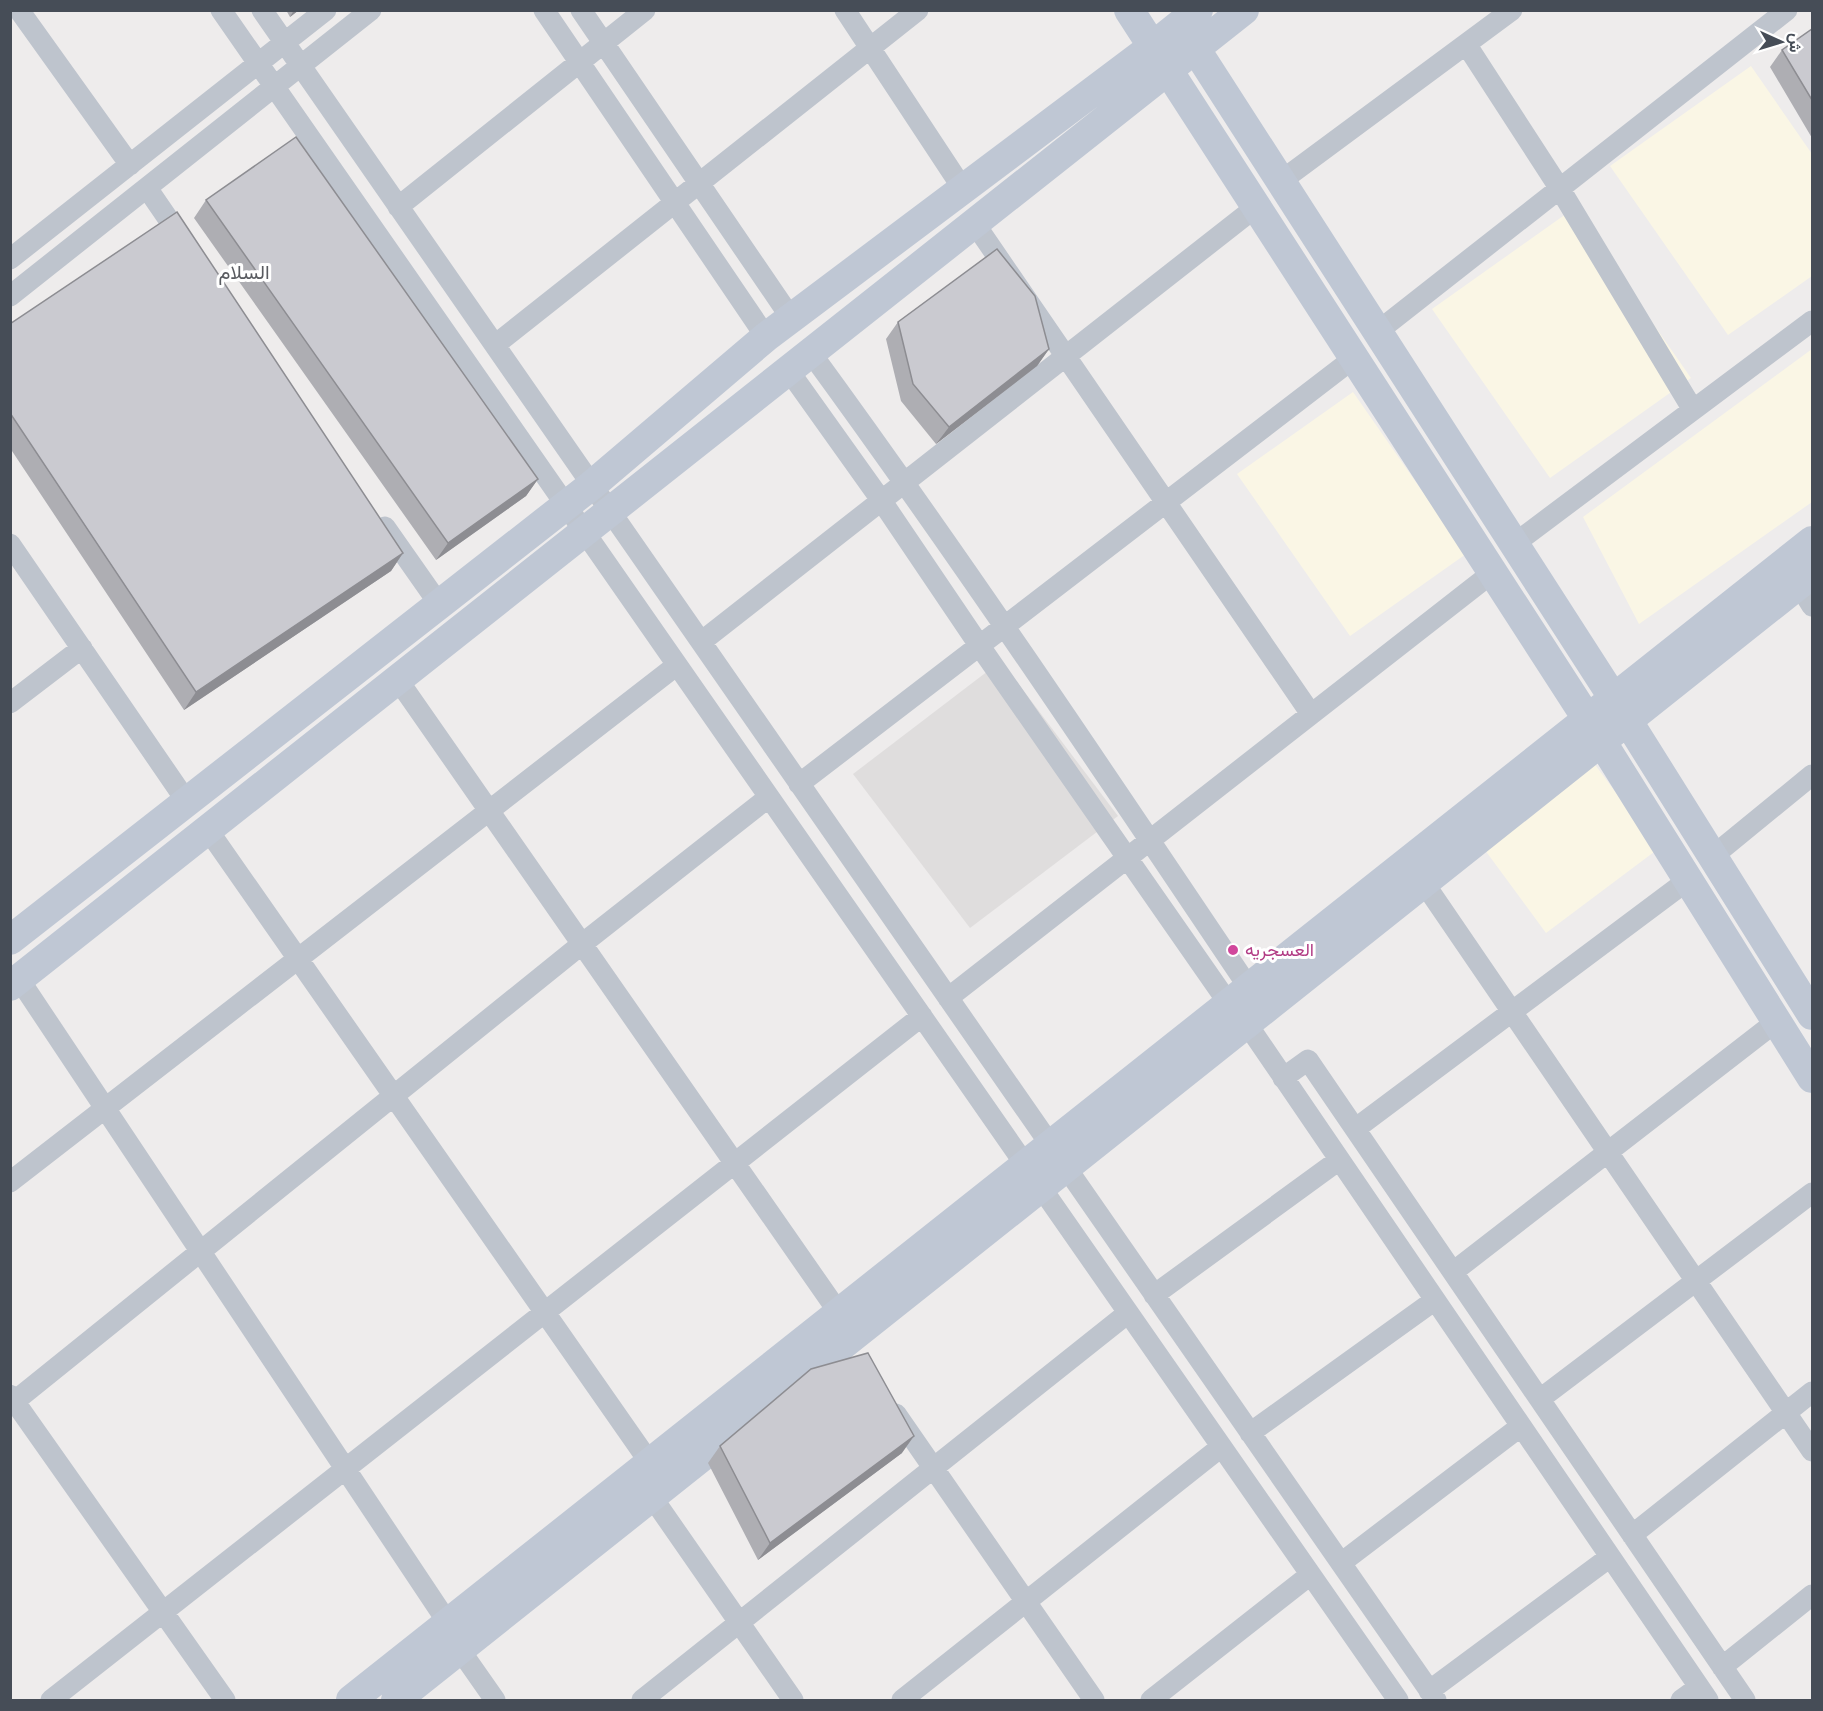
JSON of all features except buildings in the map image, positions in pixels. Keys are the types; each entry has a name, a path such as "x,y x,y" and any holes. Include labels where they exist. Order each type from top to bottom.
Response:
{"main road":[{"path":"1129,10 1595,731 1812,1078"},
{"path":"15,983 975,224 1160,59 1186,24 1244,10"},
{"path":"1186,24 1281,181 1377,332 1809,1001"},
{"path":"10,940 566,506 766,337 963,189 1160,59"},
{"path":"351,1701 839,1313 1033,1177 1242,1005 1595,731 1812,541"},
{"path":"1621,710 1808,589"},
{"path":"1242,1005 1424,883 1595,731"},
{"path":"396,1701 652,1497 853,1352 1033,1177"}],"street":[{"path":"19,10 130,165"},
{"path":"221,10 1398,1701"},
{"path":"262,10 1433,1696 1611,1557"},
{"path":"10,260 326,10"},
{"path":"10,296 371,10"},
{"path":"544,10 766,337"},
{"path":"581,10 792,318"},
{"path":"398,207 645,10"},
{"path":"845,10 963,189"},
{"path":"495,345 918,10"},
{"path":"1281,181 1512,10"},
{"path":"1377,332 1788,10"},
{"path":"1466,44 1560,189 1694,410"},
{"path":"147,188 194,256"},
{"path":"701,642 1256,207"},
{"path":"975,224 1311,714"},
{"path":"1514,544 1812,321"},
{"path":"799,784 1354,358"},
{"path":"800,362 905,482 1150,840 1283,1078 1704,1694 1681,1701"},
{"path":"800,362 881,500 980,645 1128,858 1242,1005"},
{"path":"371,508 439,604"},
{"path":"10,544 186,802"},
{"path":"948,998 1492,573"},
{"path":"10,703 82,648"},
{"path":"10,1182 677,665"},
{"path":"398,680 839,1313"},
{"path":"1713,855 1812,774"},
{"path":"225,1701 12,1400 769,797"},
{"path":"208,830 650,1463"},
{"path":"1355,1129 1688,880"},
{"path":"1424,883 1812,1451"},
{"path":"15,983 105,1109 448,1623"},
{"path":"51,1701 922,1016"},
{"path":"1453,1272 1777,1021"},
{"path":"1283,1078 1308,1060 1745,1701"},
{"path":"1154,1295 1339,1160"},
{"path":"1540,1399 1812,1193"},
{"path":"1250,1433 1435,1300"},
{"path":"642,1701 1128,1313"},
{"path":"1632,1535 1812,1392"},
{"path":"887,1400 1094,1701"},
{"path":"1341,1563 1521,1426"},
{"path":"902,1701 1221,1447"},
{"path":"652,1497 793,1701"},
{"path":"1151,1701 1310,1575"},
{"path":"1722,1667 1812,1595"},
{"path":"460,1650 495,1701"}],"shaded area":[{"path":"1751,66 1812,154 1812,276 1728,335 1610,166"},
{"path":"1573,209 1691,378 1550,478 1432,309"},
{"path":"1812,349 1812,502 1639,624 1583,517"},
{"path":"1353,392 1466,554 1350,636 1237,474"},
{"path":"1001,661 1118,816 970,928 853,774"},
{"path":"1593,762 1658,849 1546,933 1482,846"}],"place":[{"name":"العسجريه","path":"1233,950"}],"district":[{"name":"السلام","path":"244,272"}]}
